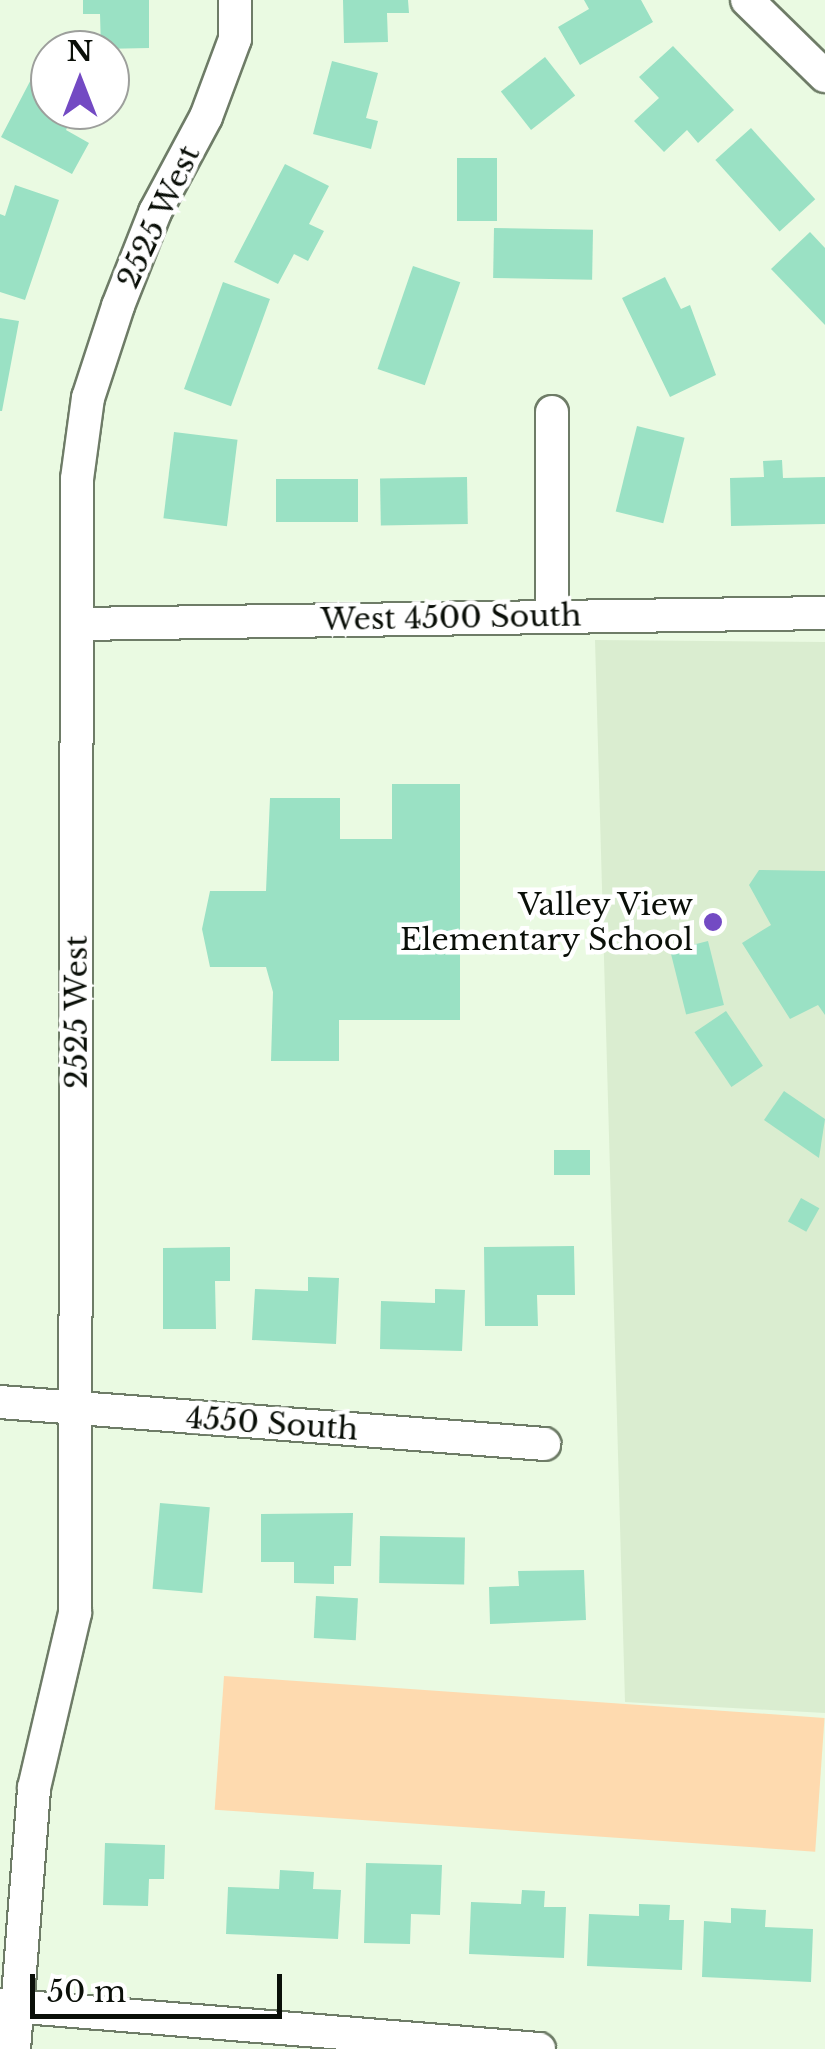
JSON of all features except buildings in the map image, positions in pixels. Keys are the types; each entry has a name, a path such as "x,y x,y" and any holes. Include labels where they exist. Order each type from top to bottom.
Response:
{"street":[{"name":"2525 West","path":"14,2049 9,2006 34,1788 75,1613 77,479 88,398 155,212 206,117 235,40 235,0"},
{"path":"747,0 825,76"},
{"path":"552,412 552,617"},
{"name":"West 4500 South","path":"77,624 825,613"},
{"name":"4550 South","path":"0,1402 544,1444"},
{"path":"9,2006 440,2045 539,2049"}],"shaded area":[{"name":"Valley View Elementary School","path":"595,640 825,642 825,1713 625,1702"},
{"path":"224,1676 825,1718 815,1852 215,1810"}],"place":[{"name":"Valley View Elementary School","path":"713,922"}]}
